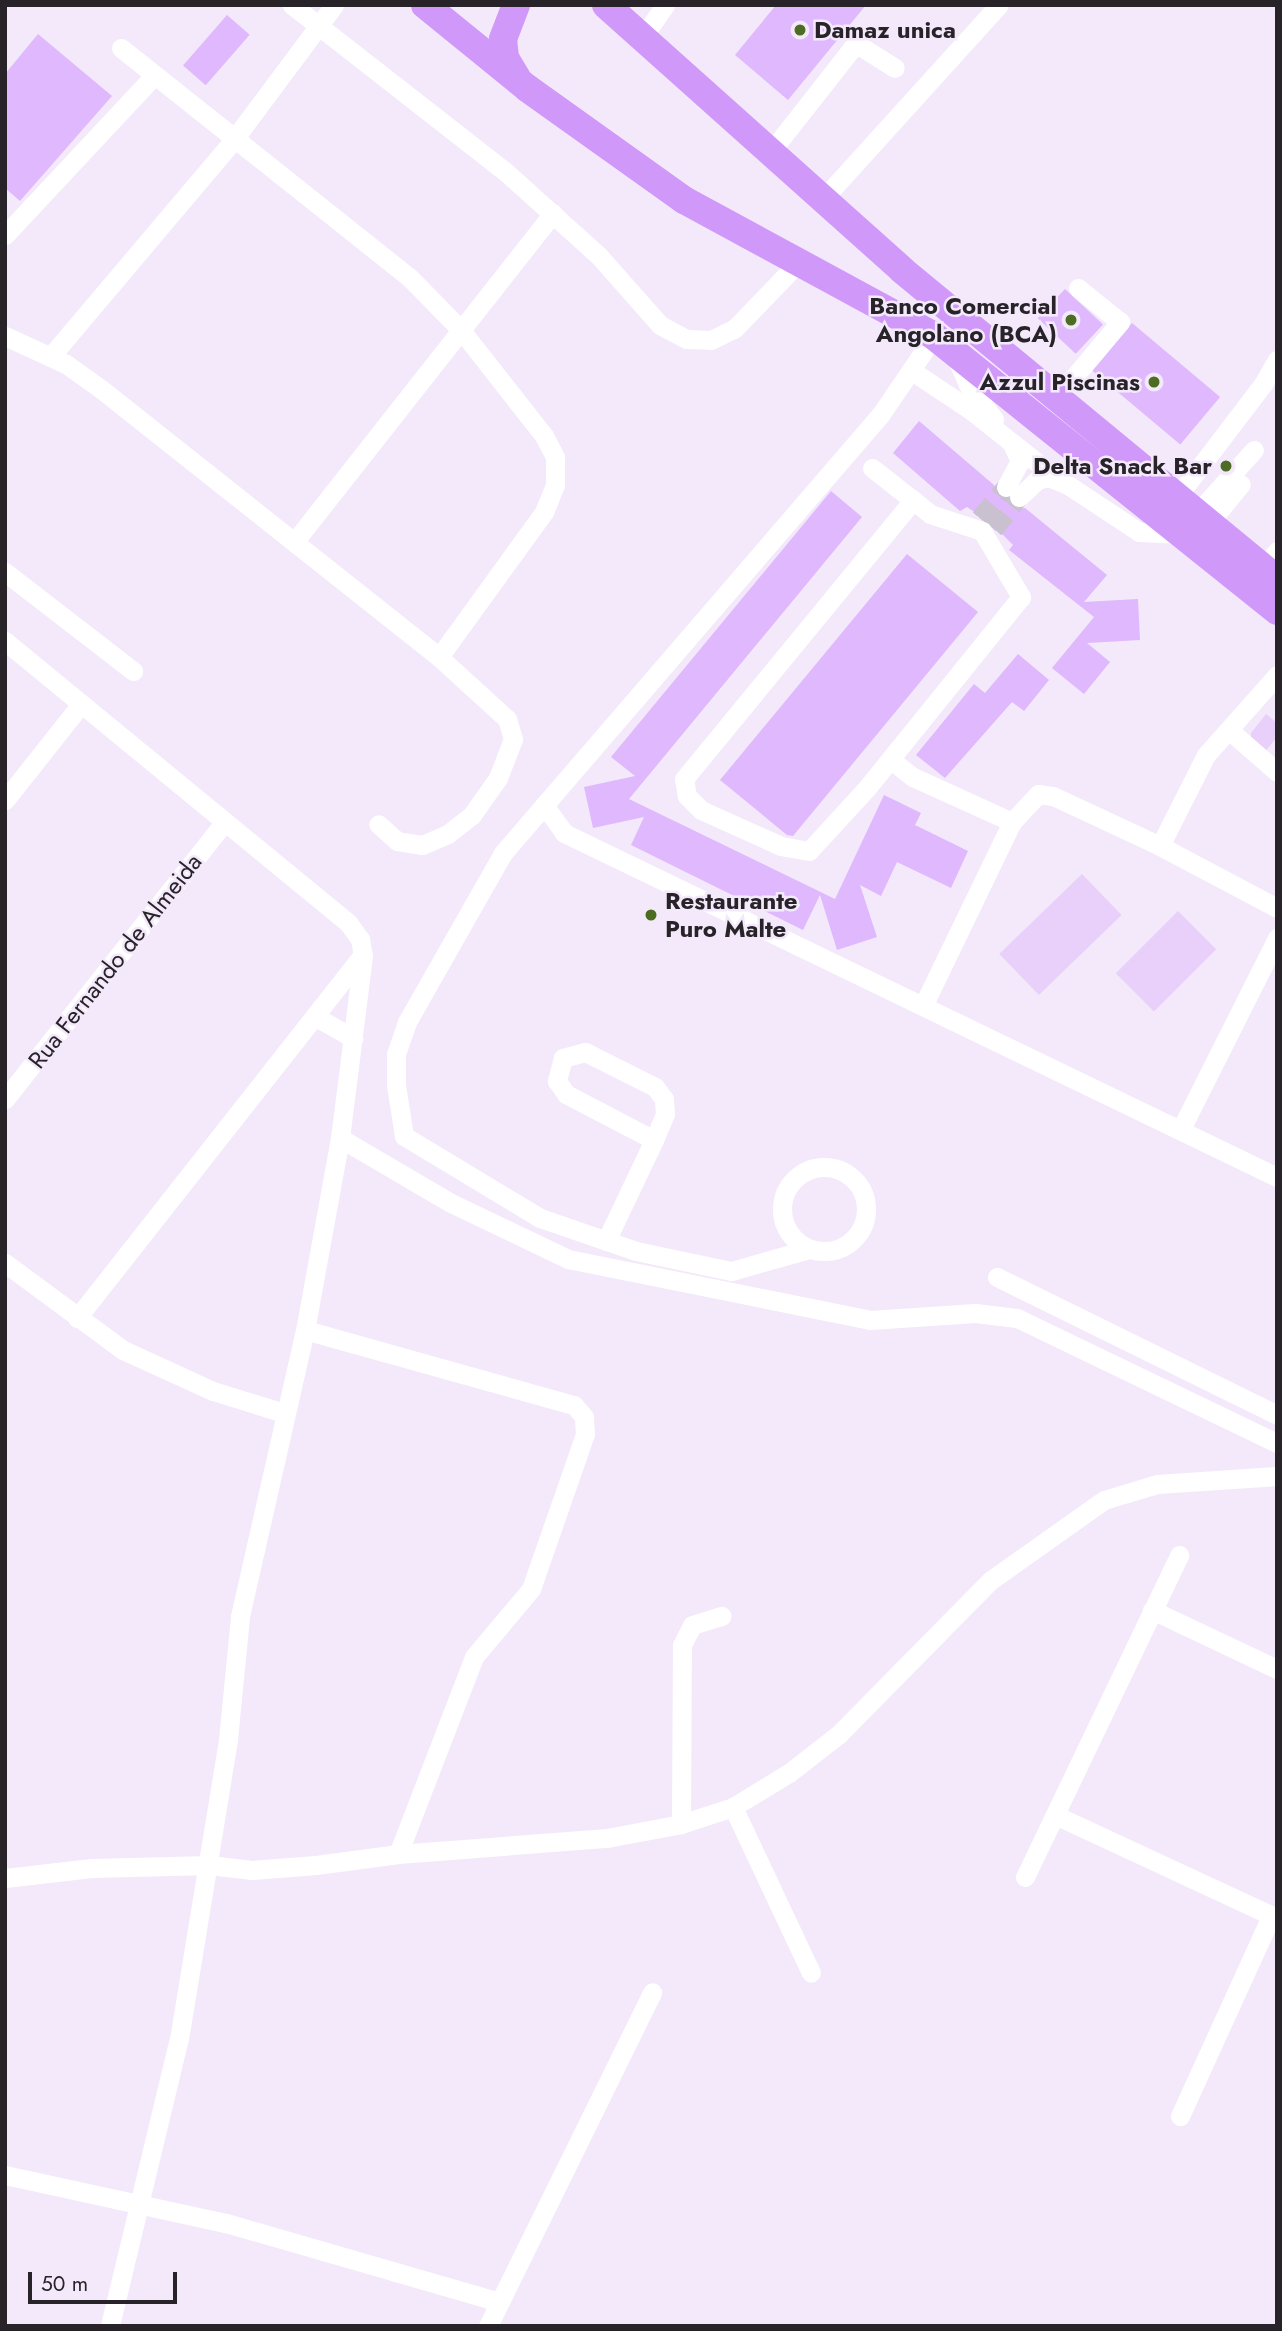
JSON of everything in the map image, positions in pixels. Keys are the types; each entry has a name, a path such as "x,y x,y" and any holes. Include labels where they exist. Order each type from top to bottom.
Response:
{"highway":[{"path":"425,5 527,88 684,200 944,344 1192,517 1272,566"},
{"path":"516,5 504,30 504,49 509,66 527,88"},
{"path":"606,5 769,154 1058,396 1192,517 1277,611"}],"street":[{"path":"292,5 446,121 599,256 660,325 687,339 710,340 734,329 799,262"},
{"path":"51,356 235,138 334,5"},
{"path":"642,38 664,5"},
{"path":"825,202 991,8"},
{"path":"769,154 852,48 860,46 895,68"},
{"path":"121,48 408,277 461,330 544,436 555,457 555,485 544,512 439,657"},
{"path":"825,202 969,51"},
{"path":"5,235 154,76"},
{"path":"295,541 552,213"},
{"path":"1058,396 1120,322 1078,288"},
{"path":"5,336 51,356 101,389 439,657 507,719 513,739 498,778 472,815 448,834 422,845 397,841 378,824"},
{"path":"810,1249 797,1242 782,1216 787,1187 809,1169 839,1169 860,1185 865,1198 864,1224 848,1245 836,1250 810,1249 732,1271 606,1241 540,1218 502,1199 404,1136 399,1120 396,1054 407,1023 503,853 881,414 912,371 944,344 968,386 1009,440 1020,461 1012,492 1037,480 1059,480"},
{"path":"1192,517 1277,360"},
{"path":"912,371 1009,440 1059,480 1139,531 1192,517 1241,484"},
{"path":"1192,517 1254,450"},
{"path":"872,468 943,520 983,527 1021,597 891,760 809,851 781,846 701,810 687,796 684,779 913,500"},
{"path":"5,572 133,671"},
{"path":"5,641 349,924 360,939 363,956 340,1138 305,1330 284,1413 240,1618 209,1865 179,2038 110,2326"},
{"path":"1160,846 1206,755 1277,674"},
{"path":"5,800 81,704"},
{"path":"1229,730 1277,772"},
{"path":"891,760 913,777 1012,822"},
{"path":"923,1006 1012,822 1024,803 1038,794 1160,846 1277,908"},
{"path":"544,805 564,833 1277,1177"},
{"name":"Rua Fernando de Almeida","path":"5,1099 224,823"},
{"path":"1181,1129 1274,950"},
{"path":"77,1318 363,956"},
{"path":"316,1017 353,1038"},
{"path":"606,1241 654,1140 665,1114 660,1093 585,1052 563,1058 556,1073 566,1094 654,1140"},
{"path":"340,1138 451,1203 568,1259 870,1320 975,1314 1017,1318 1277,1443"},
{"path":"5,1263 123,1350 175,1375 284,1413"},
{"path":"997,1277 1277,1415"},
{"path":"305,1330 573,1405 584,1417 585,1434 531,1589 474,1657 398,1854"},
{"path":"5,1878 91,1868 209,1865 252,1870 398,1854 607,1838 681,1824 733,1807 789,1773 839,1734 991,1580 1104,1500 1157,1484 1277,1476"},
{"path":"1025,1877 1179,1555"},
{"path":"1152,1610 1277,1668"},
{"path":"681,1824 682,1645 692,1625 722,1616"},
{"path":"733,1807 811,1973"},
{"path":"1055,1815 1274,1917 1180,2116"},
{"path":"488,2326 652,1992"},
{"path":"5,2175 226,2223 500,2302"}],"shaded area":[{"path":"1266,714 1277,723 1277,737 1264,753 1251,742 1251,733"},
{"path":"1082,874 1122,915 1039,995 999,954"},
{"path":"1178,911 1216,949 1154,1011 1116,973"}],"building":[{"name":"Damaz unica","path":"776,5 866,5 788,100 735,55"},
{"path":"227,15 250,35 206,85 183,66"},
{"path":"38,34 112,96 20,201 5,188 5,74"},
{"name":"Banco Comercial Angolano (BCA)","path":"1065,289 1103,324 1076,354 1038,318"},
{"name":"Azzul Piscinas","path":"1132,323 1220,397 1180,444 1092,370"},
{"path":"919,421 994,485 1000,497 1015,508 1025,508 1107,575 1084,602 1138,599 1140,640 1087,643 1110,662 1084,694 1052,668 1094,617 1009,550 1013,545 992,524 967,507 960,511 893,453"},
{"path":"831,491 862,517 629,799 835,899 884,795 921,813 915,825 968,851 951,888 897,862 881,896 860,885 877,937 837,950 820,895 803,930 631,845 644,817 593,828 584,787 635,776 611,757"},
{"path":"907,554 978,612 793,836 787,835 720,780"},
{"path":"1018,654 1049,680 1024,711 1012,702 945,778 916,755 974,684 985,693"}],"tunnel":[{"path":"980,518 1006,487"},
{"path":"994,529 1019,497"}],"place":[{"name":"Damaz unica","path":"800,30"},
{"name":"Banco Comercial Angolano (BCA)","path":"1071,320"},
{"name":"Azzul Piscinas","path":"1154,382"},
{"name":"Delta Snack Bar","path":"1226,466"},
{"name":"Restaurante Puro Malte","path":"651,915"}]}
